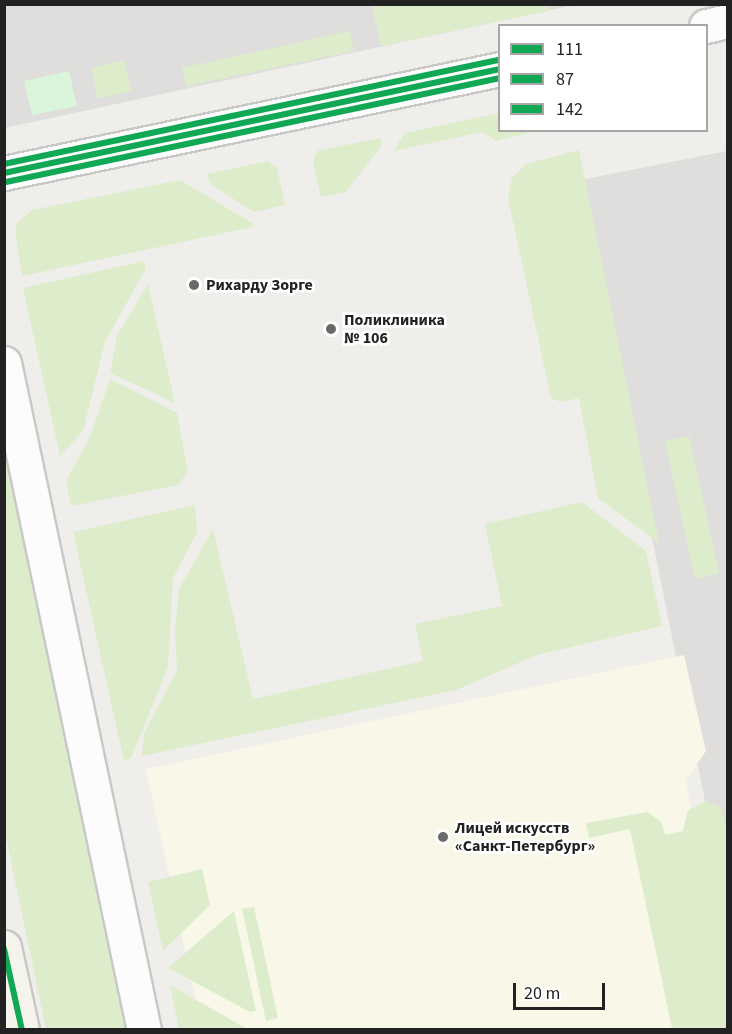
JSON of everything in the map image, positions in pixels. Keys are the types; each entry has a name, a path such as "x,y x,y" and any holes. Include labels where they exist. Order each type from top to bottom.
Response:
{"main road":[{"path":"4,947 22,1029"}],"street":[{"path":"708,26 728,21"},
{"path":"4,173 498,69"},
{"path":"4,363 144,1029"}],"shaded area":[{"path":"5,4 574,5 5,128"},
{"path":"727,151 727,910 580,180"},
{"name":"Лицей искусств «Санкт-Петербург»","path":"684,655 706,751 686,780 727,1029 202,1029 146,769"}],"green space":[{"path":"546,4 548,11 381,46 372,5"},
{"path":"350,31 354,51 186,86 182,68"},
{"path":"124,60 131,91 98,99 91,68"},
{"path":"69,71 77,106 32,115 24,81"},
{"path":"498,113 498,132 532,132 496,141 483,132 393,151 405,133"},
{"path":"380,138 382,145 346,192 321,197 313,162 317,151"},
{"path":"579,150 659,543 598,498 579,398 561,402 551,398 508,198 512,178 526,164"},
{"path":"268,161 277,168 285,205 254,212 210,184 207,174"},
{"path":"180,180 252,223 253,227 22,276 15,232 17,223 32,210"},
{"path":"144,261 146,268 105,342 83,431 60,456 23,288"},
{"path":"148,284 175,403 110,373 117,336"},
{"path":"110,379 177,413 188,472 178,485 71,506 66,481 90,437"},
{"path":"689,436 719,573 695,579 665,441"},
{"path":"4,445 127,1029 46,1029 5,833"},
{"path":"582,502 646,551 662,626 537,655 456,690 142,756 144,733 177,670 175,630 179,589 213,529 253,699 423,661 415,624 502,606 485,524"},
{"path":"195,505 197,532 173,578 168,667 131,758 124,761 73,532"},
{"path":"706,801 721,807 727,828 727,1029 669,1029 672,1028 630,829 589,838 586,823 648,812 662,823 665,835 683,831 688,810"},
{"path":"202,869 210,905 163,951 148,882"},
{"path":"254,907 278,1018 266,1021 242,909"},
{"path":"234,911 256,1011 250,1012 168,968"},
{"path":"170,985 247,1029 179,1029"}],"transit line":[{"name":"142","path":"4,164 498,60"},
{"name":"111","path":"4,173 498,69"},
{"name":"87","path":"6,182 498,78"},
{"name":"111","path":"4,949 22,1030"}],"place":[{"name":"Рихарду Зорге","path":"194,285"},
{"name":"Поликлиника № 106","path":"331,329"},
{"name":"Лицей искусств «Санкт-Петербург»","path":"443,837"}]}
